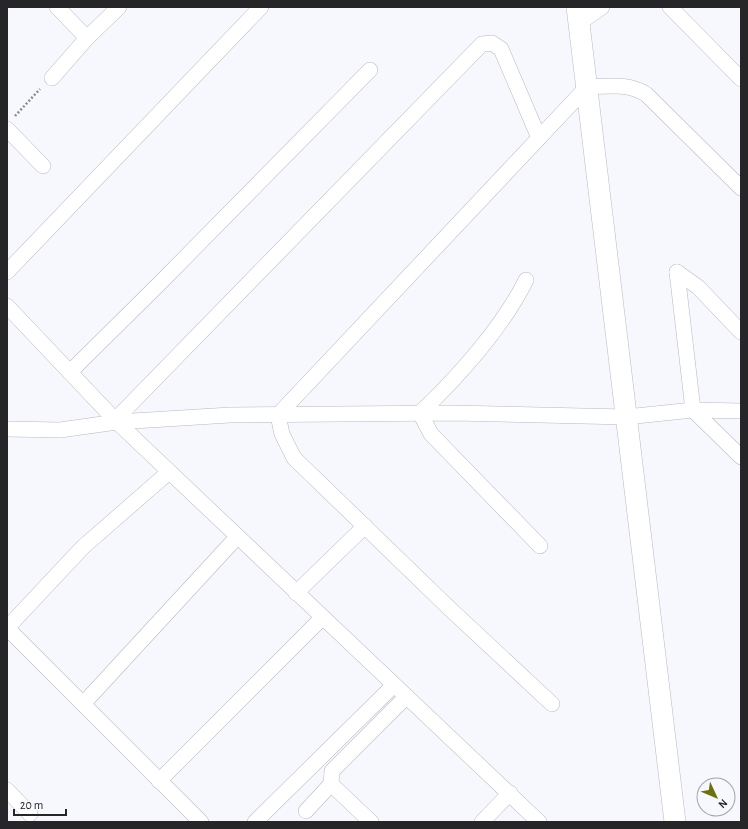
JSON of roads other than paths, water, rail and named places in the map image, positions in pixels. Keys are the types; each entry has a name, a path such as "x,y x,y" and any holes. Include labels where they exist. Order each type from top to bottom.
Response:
{"street":[{"path":"56,7 87,38"},
{"path":"52,78 87,38 119,7"},
{"path":"7,272 261,7"},
{"path":"602,7 578,15 675,822"},
{"path":"670,7 741,79"},
{"path":"116,421 482,44 492,43 501,49 539,138"},
{"path":"70,372 370,70"},
{"path":"278,415 587,87 622,86 636,88 646,94 741,188"},
{"path":"9,124 43,166"},
{"path":"741,332 698,286 677,272 693,410 741,457"},
{"path":"420,413 439,395 499,325 519,295 526,280"},
{"path":"7,306 116,421 322,618 510,793 538,822"},
{"path":"7,429 60,430 116,421 230,415 420,413 626,417 693,410 741,411"},
{"path":"420,413 431,434 540,546"},
{"path":"278,415 282,434 294,458 552,704"},
{"path":"169,472 83,547 7,628 201,822"},
{"path":"296,593 365,526"},
{"path":"83,704 237,537"},
{"path":"159,781 322,618"},
{"path":"255,822 394,685"},
{"path":"306,811 331,778 406,697"},
{"path":"319,759 331,778 371,822"},
{"path":"7,790 30,814"},
{"path":"482,822 510,793"}]}
